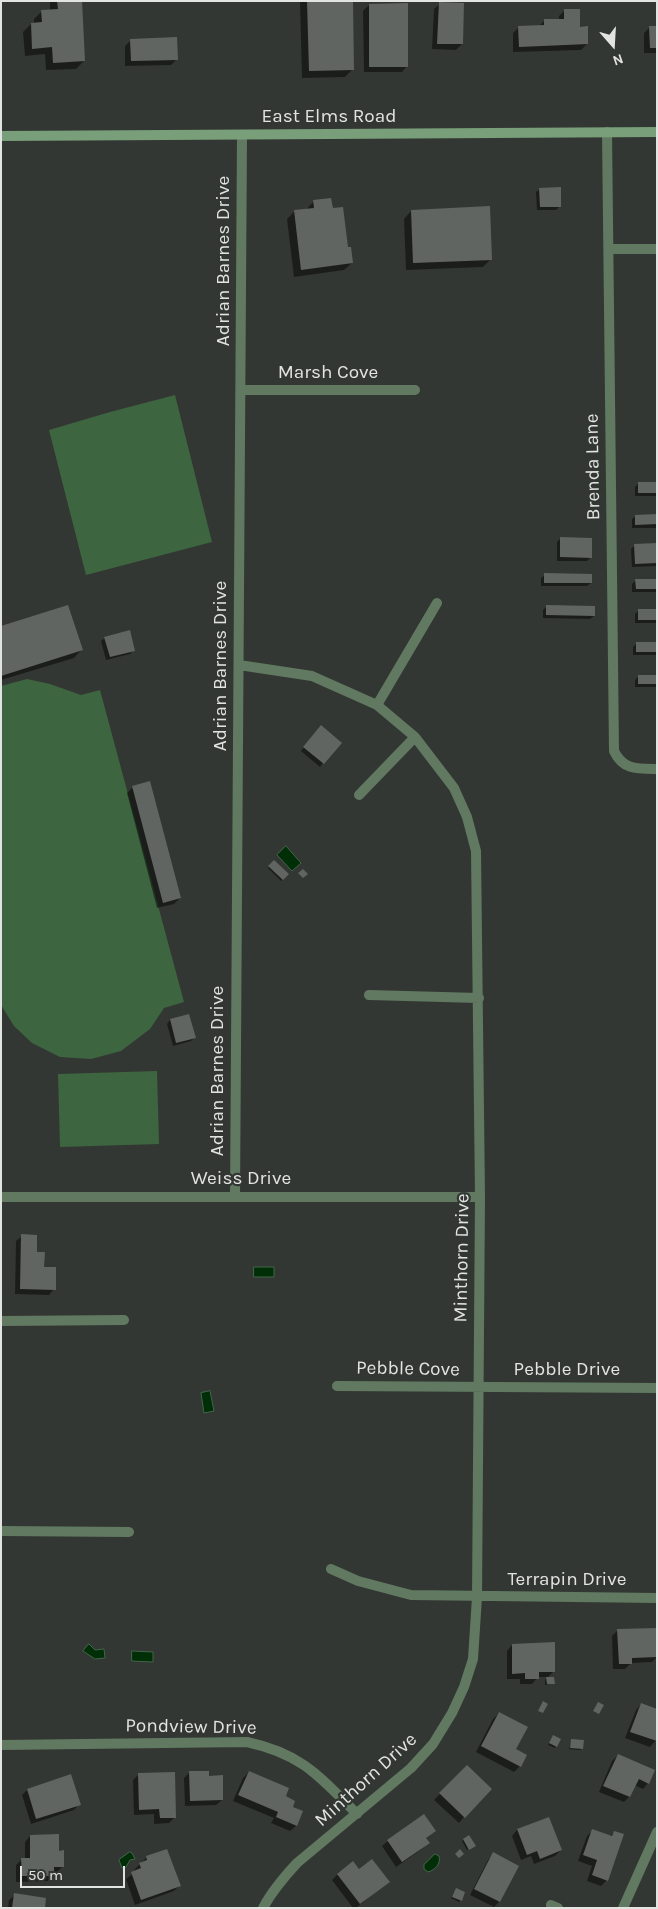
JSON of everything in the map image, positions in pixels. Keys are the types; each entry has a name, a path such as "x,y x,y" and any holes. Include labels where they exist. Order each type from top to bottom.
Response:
{"main road":[{"name":"East Elms Road","path":"1,136 657,132"}],"street":[{"name":"Brenda Lane","path":"607,132 614,751 618,758 635,769 657,769"},
{"name":"Adrian Barnes Drive","path":"235,1196 242,136"},
{"path":"609,249 657,249"},
{"name":"Marsh Cove","path":"241,390 415,390"},
{"path":"377,705 437,603"},
{"name":"Minthorn Drive","path":"239,665 312,676 377,705 415,737 454,788 467,817 476,851 479,998 478,1597 473,1659 464,1687 452,1713 433,1744 411,1768 297,1863 282,1879 263,1908"},
{"path":"360,795 415,737"},
{"path":"369,995 479,998"},
{"name":"Weiss Drive","path":"1,1197 480,1197"},
{"path":"1,1321 124,1320"},
{"name":"Pebble Cove","path":"337,1386 478,1387"},
{"name":"Pebble Drive","path":"478,1387 657,1388"},
{"path":"1,1531 129,1532"},
{"name":"Terrapin Drive","path":"331,1569 358,1581 411,1595 657,1598"},
{"name":"Pondview Drive","path":"1,1745 247,1742 271,1747 298,1760 313,1770 357,1814"},
{"path":"623,1908 657,1832"}],"shaded area":[{"path":"175,395 212,542 86,575 49,430"},
{"path":"27,679 50,684 81,695 100,690 184,1002 164,1008 150,1029 121,1051 91,1059 60,1057 32,1043 14,1026 1,1005 1,686"},
{"path":"286,846 301,863 292,871 277,855"},
{"path":"157,1071 159,1144 60,1147 58,1074"},
{"path":"254,1267 274,1267 274,1277 254,1277"},
{"path":"210,1391 214,1411 204,1413 201,1393"},
{"path":"89,1644 95,1650 104,1649 105,1658 95,1659 83,1651"},
{"path":"132,1651 153,1652 153,1662 132,1661"},
{"path":"130,1852 135,1859 130,1860 126,1867 122,1868 119,1860"},
{"path":"435,1854 439,1856 438,1864 433,1870 428,1872 424,1869 424,1865"}],"building":[{"path":"57,1 82,1 85,61 53,63 52,47 32,49 31,23 42,22 41,10 58,9"},
{"path":"307,1 353,1 354,70 309,71"},
{"path":"439,2 464,3 463,44 437,44"},
{"path":"408,3 408,67 369,67 369,4"},
{"path":"564,9 580,9 580,27 588,26 588,44 519,47 518,26 544,25 544,19 564,19"},
{"path":"649,26 657,26 657,48 650,48"},
{"path":"177,37 178,60 131,61 130,39"},
{"path":"561,187 561,207 540,207 539,188"},
{"path":"331,198 333,208 343,207 348,247 351,247 353,263 301,270 294,210 314,208 313,200"},
{"path":"490,206 492,260 413,263 411,210"},
{"path":"638,482 657,482 657,493 638,493"},
{"path":"657,514 657,524 635,525 635,515"},
{"path":"560,537 592,538 592,558 560,557"},
{"path":"657,543 657,563 635,564 634,544"},
{"path":"544,573 592,574 592,583 544,583"},
{"path":"635,579 657,579 657,589 636,589"},
{"path":"68,605 83,650 1,676 1,626"},
{"path":"546,605 595,606 595,616 546,615"},
{"path":"638,609 657,609 657,620 638,620"},
{"path":"130,630 135,651 110,657 104,637"},
{"path":"636,642 657,642 657,652 636,652"},
{"path":"638,675 657,675 657,684 638,684"},
{"path":"321,725 342,743 324,764 303,747"},
{"path":"150,781 181,898 163,903 132,786"},
{"path":"274,860 289,874 283,880 268,866"},
{"path":"303,869 308,874 303,878 298,873"},
{"path":"189,1014 196,1038 176,1043 170,1019"},
{"path":"21,1234 37,1235 37,1252 45,1252 44,1267 56,1267 56,1290 20,1289"},
{"path":"657,1628 657,1657 632,1658 632,1664 619,1664 617,1629"},
{"path":"555,1642 555,1672 539,1672 539,1679 525,1679 525,1673 512,1674 512,1644"},
{"path":"546,1677 554,1677 555,1684 547,1684"},
{"path":"543,1701 548,1704 543,1713 538,1711"},
{"path":"598,1702 604,1705 599,1714 593,1711"},
{"path":"641,1703 657,1709 657,1741 630,1732"},
{"path":"499,1712 528,1727 516,1749 527,1755 521,1767 481,1746"},
{"path":"553,1735 561,1739 557,1747 549,1743"},
{"path":"571,1739 584,1740 583,1749 570,1748"},
{"path":"618,1754 655,1770 649,1784 639,1779 630,1797 603,1786"},
{"path":"467,1765 492,1789 465,1818 439,1793"},
{"path":"189,1771 209,1771 209,1776 223,1775 223,1800 190,1801"},
{"path":"249,1771 289,1788 286,1796 295,1801 293,1807 303,1811 297,1826 276,1817 278,1812 238,1795"},
{"path":"175,1772 176,1818 160,1818 159,1809 139,1810 138,1773"},
{"path":"71,1774 81,1805 36,1819 27,1789"},
{"path":"424,1814 436,1831 426,1838 430,1843 402,1862 387,1840"},
{"path":"549,1817 562,1850 540,1859 537,1851 527,1855 517,1829"},
{"path":"592,1829 612,1836 614,1831 624,1834 608,1881 592,1875 597,1860 583,1855"},
{"path":"59,1834 59,1851 64,1850 64,1867 54,1867 54,1876 22,1876 21,1858 30,1858 30,1835"},
{"path":"469,1835 476,1846 469,1850 463,1839"},
{"path":"167,1849 181,1886 141,1900 131,1872 141,1868 139,1863 147,1860 146,1856"},
{"path":"460,1849 464,1854 459,1858 455,1854"},
{"path":"493,1852 519,1866 500,1902 474,1889"},
{"path":"372,1859 390,1882 360,1904 337,1874 353,1861 359,1869"},
{"path":"456,1888 465,1892 462,1901 452,1897"},
{"path":"14,1893 46,1898 45,1908 12,1908"}]}
